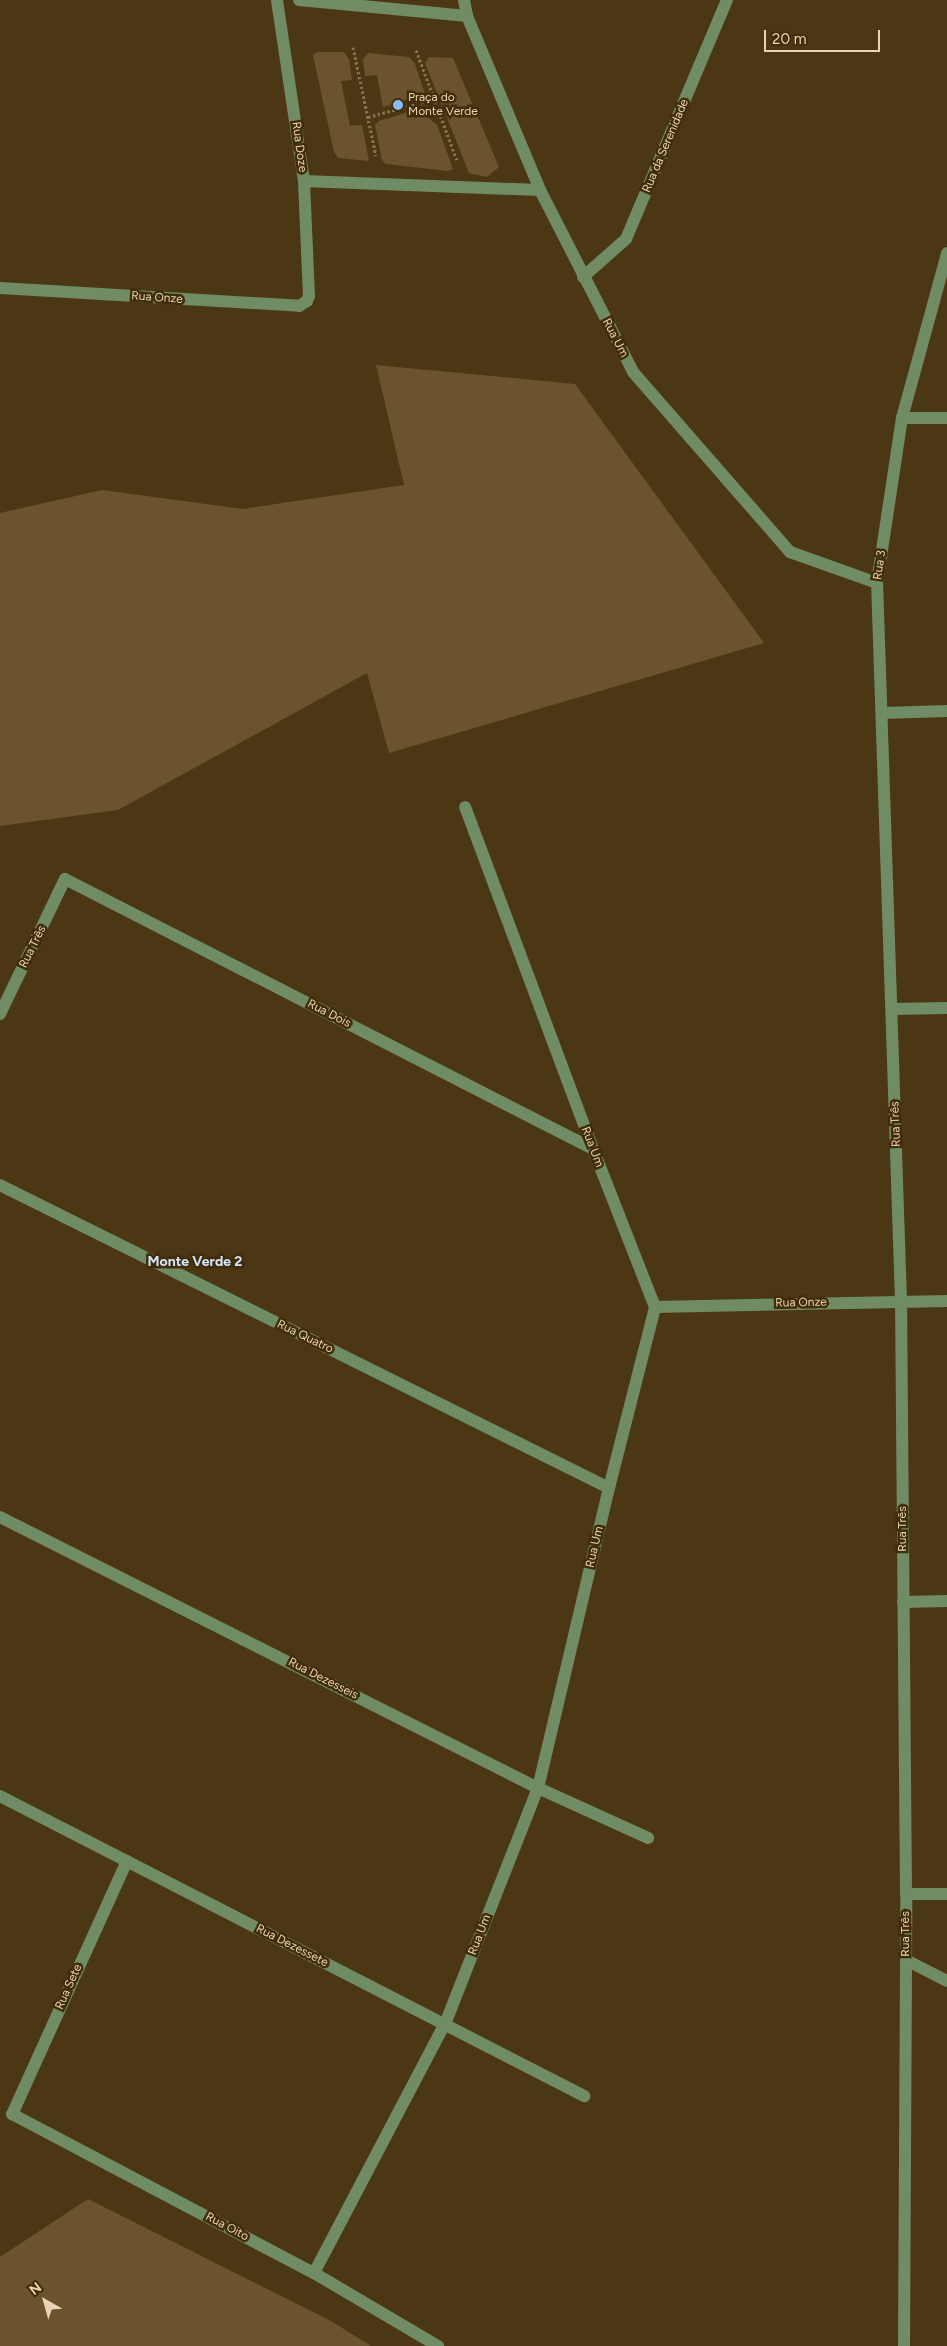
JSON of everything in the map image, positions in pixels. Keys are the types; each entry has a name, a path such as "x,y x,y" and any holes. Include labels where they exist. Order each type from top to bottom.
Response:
{"street":[{"name":"Rua Doze","path":"277,0 304,181 309,296"},
{"path":"299,0 467,16"},
{"name":"Rua Um","path":"464,0 467,16 540,190 633,372 790,552 877,583"},
{"name":"Rua da Serenidade","path":"583,277 626,239 727,0"},
{"path":"304,181 540,190"},
{"name":"Rua 3","path":"882,713 877,583 902,418 947,253"},
{"name":"Rua Onze","path":"0,288 299,306 307,301 309,296"},
{"path":"902,418 947,418"},
{"path":"882,713 947,711"},
{"name":"Rua Três","path":"882,713 901,1301 906,1894 904,2346"},
{"name":"Rua Um","path":"314,2273 445,2024 538,1788 609,1488 655,1306 593,1149 466,807"},
{"name":"Rua Três","path":"0,1014 65,879"},
{"name":"Rua Dois","path":"65,879 593,1149"},
{"path":"892,1009 947,1008"},
{"name":"Rua Quatro","path":"0,1186 609,1488"},
{"name":"Rua Onze","path":"655,1306 947,1301"},
{"name":"Rua Dezesseis","path":"0,1517 538,1788 648,1838"},
{"path":"903,1602 947,1601"},
{"name":"Rua Dezessete","path":"0,1796 584,2096"},
{"name":"Rua Sete","path":"12,2114 127,1861"},
{"path":"906,1894 947,1894"},
{"path":"906,1960 947,1981"},
{"name":"Rua Oito","path":"12,2114 314,2273 438,2346"}],"path":[{"path":"353,47 377,159"},
{"path":"416,50 460,169"},
{"path":"368,117 434,99"}],"shaded area":[{"path":"317,52 344,52 349,59 352,80 341,81 350,126 362,125 369,161 338,158 334,152 313,55"},
{"path":"368,53 409,57 415,64 425,94 383,107 377,75 365,76 363,59"},
{"path":"429,57 453,58 499,167 487,177 469,173 425,63"},
{"path":"418,109 437,125 453,169 448,171 386,164 382,160 375,125 379,121"},
{"path":"376,365 575,384 764,643 389,753 367,673 118,810 0,826 0,513 102,490 243,509 404,485"},
{"path":"88,2199 331,2321 371,2346 0,2346 0,2257"}],"place":[{"name":"Praça do Monte Verde","path":"398,105"}],"district":[{"name":"Monte Verde 2","path":"195,1262"}]}
